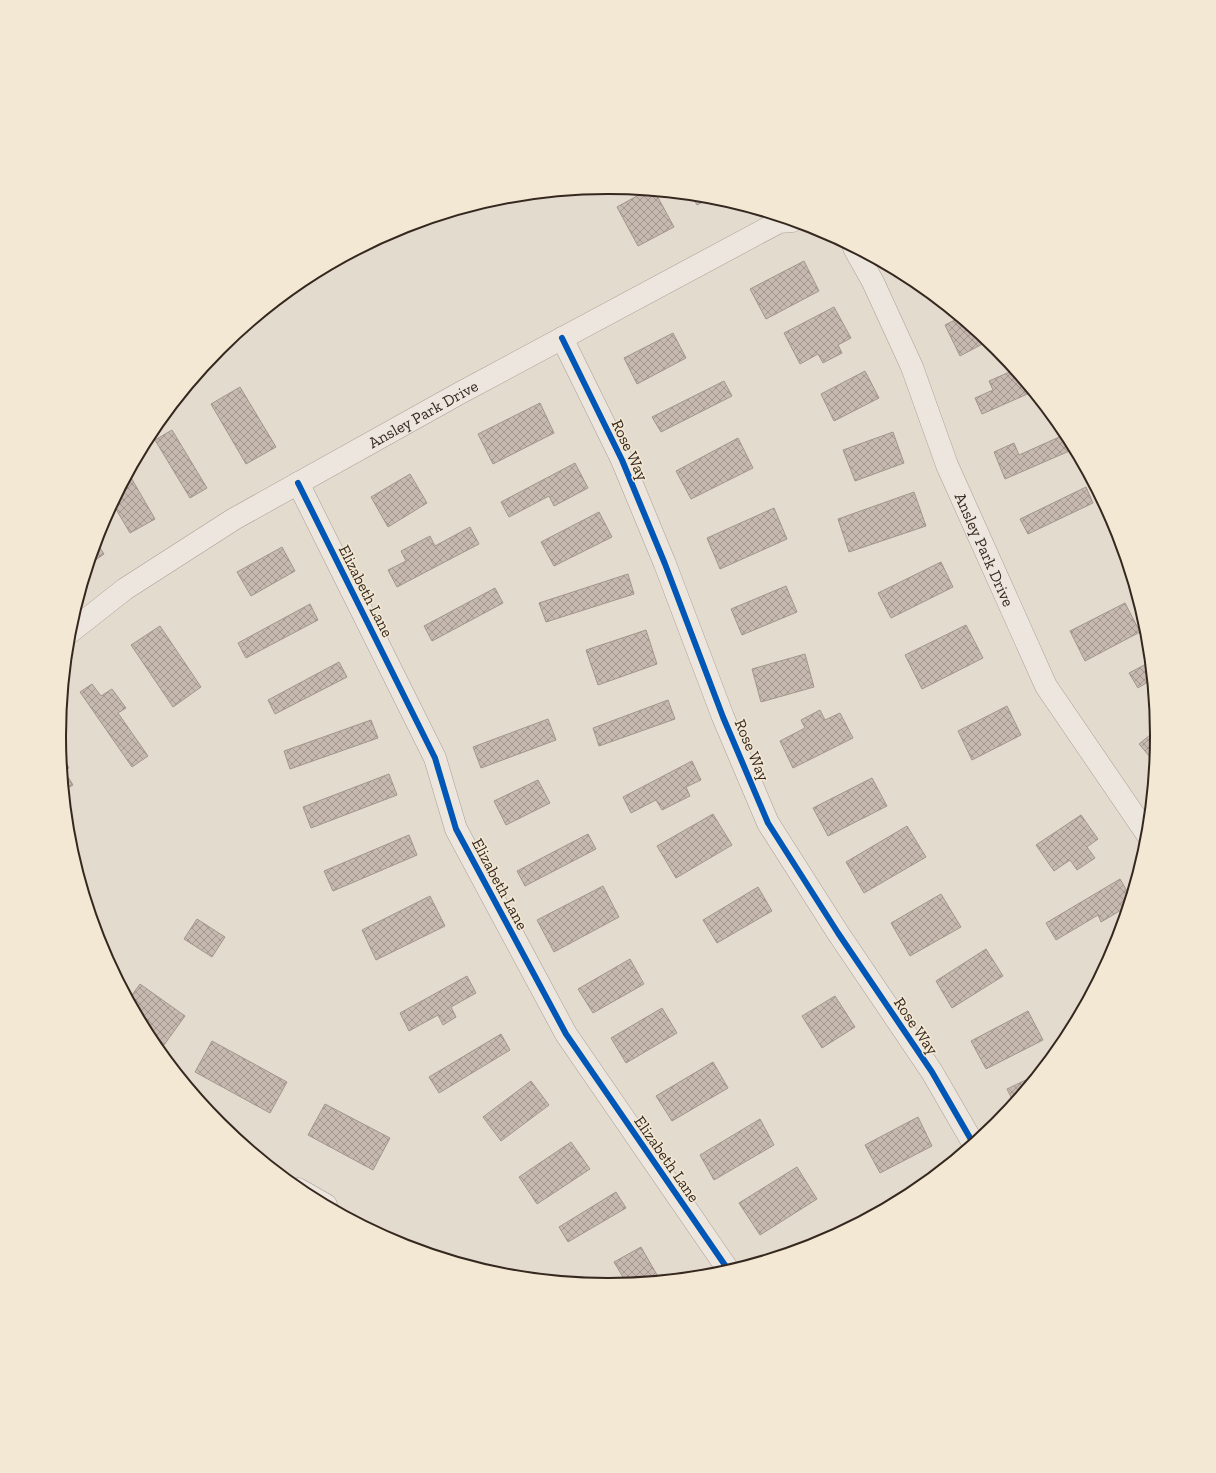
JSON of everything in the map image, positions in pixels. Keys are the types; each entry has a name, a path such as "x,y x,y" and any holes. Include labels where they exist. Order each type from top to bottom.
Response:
{"street":[{"name":"Ansley Park Drive","path":"78,621 234,519 562,338 779,222"},
{"name":"Ansley Park Drive","path":"858,256 873,282 912,367 947,465 1046,686 1142,827"},
{"name":"Rose Way","path":"562,338 622,460 665,564 723,717 768,823 838,932 932,1072 971,1139"},
{"name":"Elizabeth Lane","path":"298,483 435,758 456,829 566,1034 725,1265"}],"building":[{"path":"638,196 658,197 674,227 638,246 617,207"},
{"path":"804,261 819,291 766,319 750,289"},
{"path":"834,307 851,338 838,345 842,353 823,363 818,354 800,364 784,333"},
{"path":"954,320 982,344 960,356 945,325"},
{"path":"673,333 686,358 637,384 624,358"},
{"path":"865,371 879,398 834,421 821,394"},
{"path":"1009,372 1027,394 982,414 975,398 993,390 989,381"},
{"path":"724,381 732,396 661,432 652,417"},
{"path":"240,387 276,447 246,464 211,404"},
{"path":"540,403 554,433 493,464 478,434"},
{"path":"172,430 207,488 190,498 155,440"},
{"path":"893,432 904,463 855,481 843,450"},
{"path":"1060,437 1069,451 1005,479 994,452 1014,443 1019,455"},
{"path":"738,438 753,468 691,499 676,471"},
{"path":"575,463 588,488 554,506 549,496 509,517 501,502"},
{"path":"410,474 427,503 388,527 371,497"},
{"path":"132,479 155,519 130,533 116,509"},
{"path":"1086,487 1093,503 1028,534 1020,519"},
{"path":"914,492 926,526 849,552 838,519"},
{"path":"774,508 787,539 720,569 707,538"},
{"path":"599,512 612,537 554,566 541,542"},
{"path":"470,527 479,544 397,587 388,570 406,561 401,551 430,536 435,546"},
{"path":"282,547 295,571 251,596 237,572"},
{"path":"100,548 104,554 96,560"},
{"path":"941,562 953,587 891,618 878,593"},
{"path":"628,574 634,594 546,622 539,603"},
{"path":"786,586 797,612 742,635 731,609"},
{"path":"495,588 503,603 432,641 424,626"},
{"path":"1125,603 1140,632 1085,661 1070,631"},
{"path":"310,604 318,620 246,658 238,643"},
{"path":"966,625 983,658 922,689 905,655"},
{"path":"160,626 201,687 173,707 131,645"},
{"path":"646,630 657,664 598,685 586,650"},
{"path":"805,654 814,687 761,702 752,669"},
{"path":"339,662 347,677 275,714 268,700"},
{"path":"1145,665 1147,683 1138,688 1129,673"},
{"path":"92,684 101,696 112,689 126,708 118,713 148,756 132,767 80,692"},
{"path":"668,700 675,719 599,746 593,728"},
{"path":"1007,706 1021,735 972,760 958,731"},
{"path":"820,710 825,720 840,713 853,738 793,768 780,741 805,728 801,720"},
{"path":"548,719 556,740 481,768 473,747"},
{"path":"371,720 378,738 290,769 284,751"},
{"path":"1150,735 1149,756 1139,744"},
{"path":"692,761 701,780 686,787 690,796 662,810 656,800 631,813 623,797"},
{"path":"389,774 397,795 311,828 303,807"},
{"path":"67,776 73,785 69,787"},
{"path":"872,778 887,806 828,836 813,808"},
{"path":"538,780 550,803 506,825 494,801"},
{"path":"713,814 732,845 676,878 657,846"},
{"path":"1081,815 1098,839 1087,847 1095,858 1077,870 1070,860 1054,871 1036,845"},
{"path":"907,826 926,857 864,893 846,862"},
{"path":"588,834 596,849 525,886 517,871"},
{"path":"409,835 417,855 333,891 324,871"},
{"path":"1120,879 1127,891 1121,910 1101,922 1098,915 1056,940 1046,923"},
{"path":"603,886 619,917 554,952 537,920"},
{"path":"758,887 772,911 717,943 703,920"},
{"path":"941,894 961,927 910,956 891,923"},
{"path":"430,896 445,926 376,960 362,930"},
{"path":"197,919 225,937 212,957 184,939"},
{"path":"986,949 1003,976 952,1008 936,981"},
{"path":"630,959 644,984 593,1013 578,989"},
{"path":"467,976 476,993 451,1007 456,1017 443,1025 438,1015 409,1031 400,1013"},
{"path":"140,984 185,1016 164,1045 157,1038 132,995"},
{"path":"835,996 855,1027 822,1048 802,1016"},
{"path":"662,1008 677,1033 626,1063 611,1038"},
{"path":"1028,1011 1043,1040 986,1069 971,1041"},
{"path":"501,1034 510,1050 439,1093 429,1077"},
{"path":"212,1041 287,1082 270,1113 195,1072"},
{"path":"713,1062 728,1088 672,1121 656,1096"},
{"path":"1027,1079 1011,1098 1007,1089"},
{"path":"531,1081 549,1105 501,1141 483,1117"},
{"path":"325,1104 390,1138 373,1170 308,1135"},
{"path":"918,1117 932,1146 880,1173 865,1145"},
{"path":"760,1119 774,1145 714,1180 700,1155"},
{"path":"571,1142 590,1169 537,1204 519,1177"},
{"path":"797,1167 817,1199 760,1235 739,1203"},
{"path":"616,1192 626,1208 568,1242 559,1227"},
{"path":"641,1247 658,1276 623,1278 614,1262"}],"cycle path":[{"path":"562,338 622,460 665,564 723,717 768,823 838,933 932,1072 971,1139"},
{"path":"298,483 435,758 456,829 566,1034 725,1265"}]}
